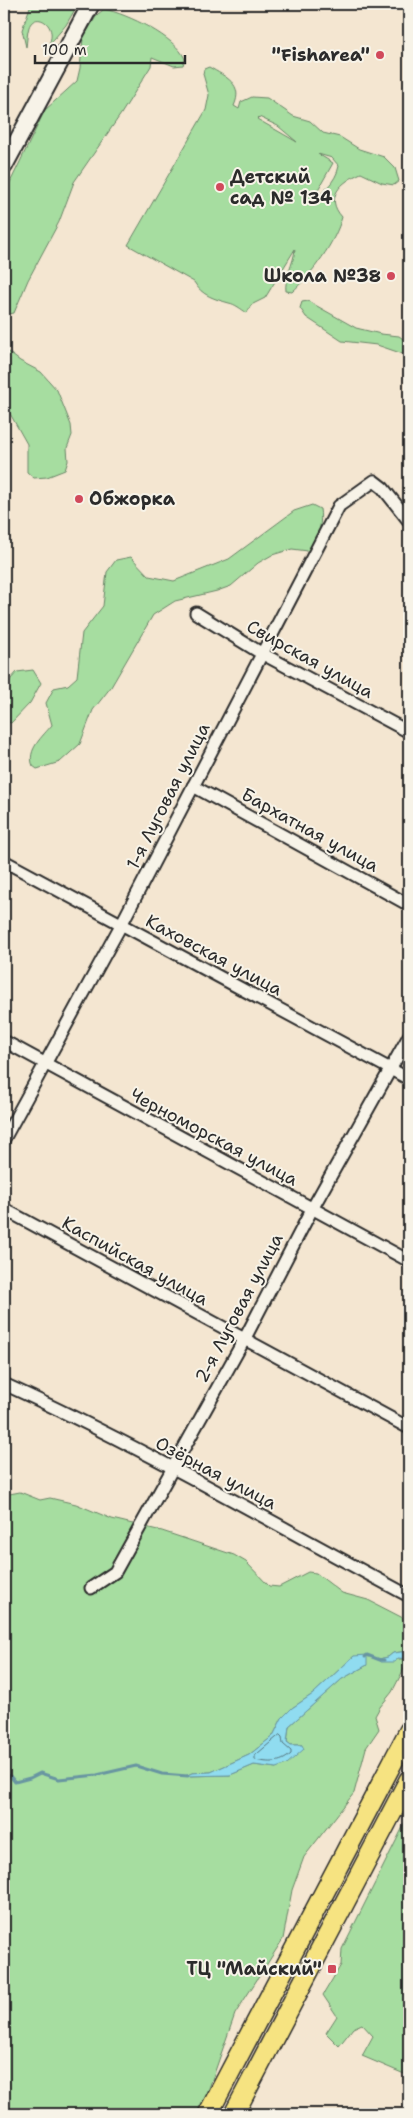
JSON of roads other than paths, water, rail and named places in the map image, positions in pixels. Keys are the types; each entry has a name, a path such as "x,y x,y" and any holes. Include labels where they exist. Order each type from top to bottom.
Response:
{"main road":[{"path":"208,2114 409,1730"},
{"path":"234,2114 409,1780"}],"street":[{"path":"4,166 91,4"},
{"name":"1-я Луговая улица","path":"4,1138 121,925 339,506 374,481 383,488 409,521"},
{"name":"Свирская улица","path":"196,613 261,653 409,732"},
{"name":"Бархатная улица","path":"193,786 409,905"},
{"name":"Каховская улица","path":"4,860 121,925 409,1078"},
{"name":"2-я Луговая улица","path":"91,1588 116,1572 171,1468 244,1340 312,1209 409,1036"},
{"name":"Черноморская улица","path":"4,1041 44,1065 409,1261"},
{"name":"Каспийская улица","path":"4,1209 409,1428"},
{"name":"Озёрная улица","path":"4,1384 49,1404 409,1596"}],"water":[{"path":"409,1651 409,1659 398,1658 395,1662 381,1662 379,1659 388,1657 393,1653"},
{"path":"367,1655 367,1665 342,1679 289,1726 287,1742 291,1745 302,1745 304,1749 287,1764 276,1768 254,1765 230,1775 185,1776 192,1773 211,1772 249,1755 273,1736 282,1718 292,1708 313,1694 354,1656"}],"waterway":[{"path":"365,1657 367,1655 384,1660"},
{"path":"4,1773 15,1782 40,1773 59,1779 97,1775 136,1766 162,1774 188,1776"}],"place":[{"name":"\"Fisharea\"","path":"380,55"},
{"name":"Детский сад № 134","path":"220,187"},
{"name":"Школа №38","path":"391,276"},
{"name":"Обжорка","path":"79,499"},
{"name":"ТЦ \"Майский\"","path":"332,1969"}]}
